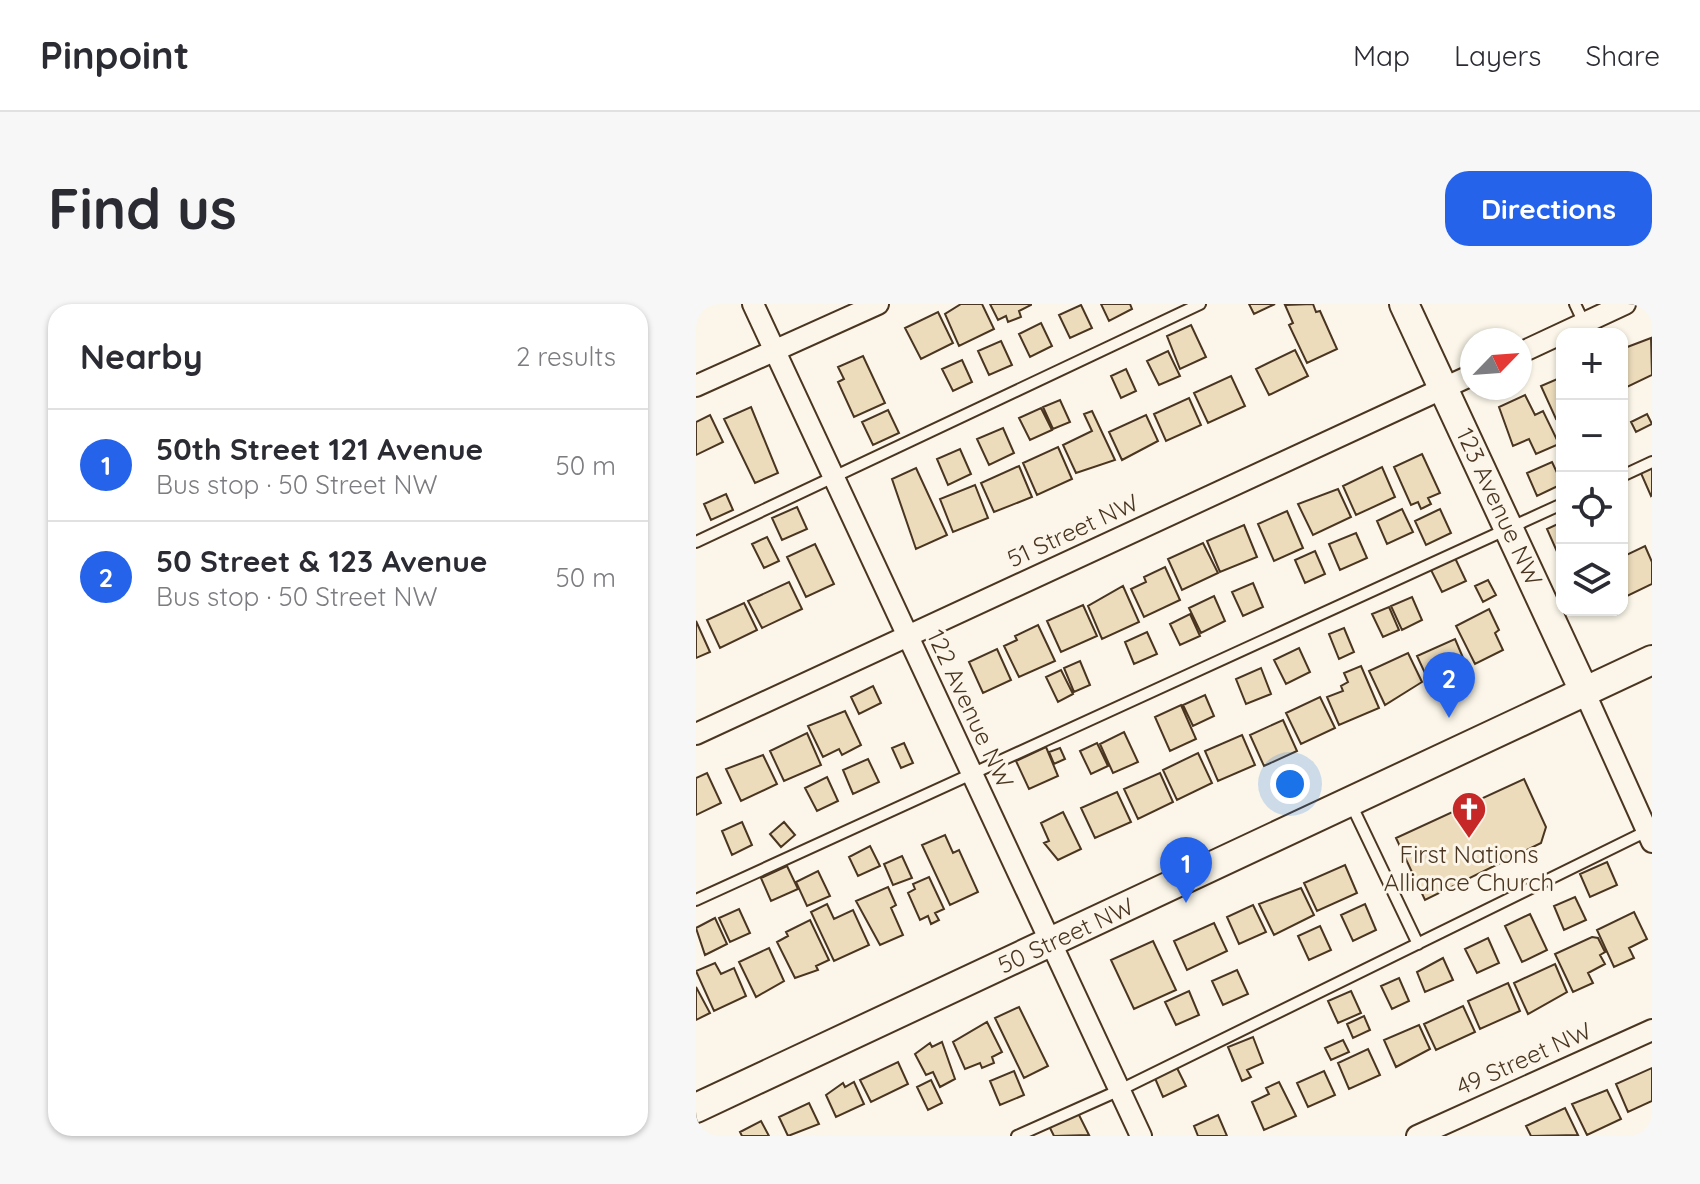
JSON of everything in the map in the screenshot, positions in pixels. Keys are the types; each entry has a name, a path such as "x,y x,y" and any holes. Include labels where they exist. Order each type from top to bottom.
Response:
{"main road":[{"name":"123 Avenue NW","path":"1404,304 1584,691"},
{"name":"50 Street NW","path":"696,1108 1652,660"}],"street":[{"name":"122 Avenue NW","path":"753,304 1141,1136"},
{"path":"696,386 878,304"},
{"path":"1532,345 1579,314 1625,304"},
{"name":"51 Street NW","path":"696,734 1460,380"},
{"name":"123 Avenue NW","path":"1584,691 1649,837"},
{"name":"49 Street NW","path":"1417,1136 1652,1030"}],"lane":[{"path":"696,542 1200,304"},
{"path":"1628,473 1652,462"},
{"path":"696,900 1556,507"},
{"path":"1351,802 1418,944"},
{"path":"1017,1136 1120,1090 1418,944 1649,837"}],"building":[{"path":"961,304 982,304 994,329 959,346 945,314"},
{"path":"990,304 1031,305 1019,311 1021,317 1008,322 1006,316 998,320"},
{"path":"1101,304 1130,304 1132,309 1109,321"},
{"path":"1249,304 1275,304 1254,314"},
{"path":"1313,304 1316,312 1320,311 1337,349 1307,363 1289,325 1293,323 1285,305"},
{"path":"1081,305 1092,328 1070,338 1059,315"},
{"path":"938,312 953,343 921,359 905,328"},
{"path":"1041,323 1052,346 1030,357 1019,334"},
{"path":"1191,325 1206,357 1180,369 1167,336"},
{"path":"1651,338 1652,375 1628,387 1628,347"},
{"path":"1001,341 1012,365 989,375 978,351"},
{"path":"1295,350 1308,376 1269,395 1256,369"},
{"path":"1168,351 1180,376 1159,385 1147,361"},
{"path":"863,356 885,403 854,417 838,382 844,379 838,367"},
{"path":"962,360 972,382 953,391 942,369"},
{"path":"1126,369 1136,391 1121,398 1111,376"},
{"path":"1231,376 1245,406 1208,423 1194,393"},
{"path":"1556,380 1556,419 1541,386"},
{"path":"1189,398 1201,425 1166,441 1154,414"},
{"path":"1060,400 1070,422 1053,429 1043,407"},
{"path":"1514,400 1528,400 1535,415 1543,411 1556,438 1556,445 1536,454 1529,439 1513,446 1499,407"},
{"path":"751,407 778,473 755,483 724,419"},
{"path":"1041,408 1052,430 1030,440 1019,418"},
{"path":"888,410 899,433 873,445 862,422"},
{"path":"1092,411 1115,460 1076,473 1063,445 1092,431 1084,414"},
{"path":"1647,414 1652,424 1636,432 1631,422"},
{"path":"710,415 723,442 696,455 696,422"},
{"path":"1146,415 1158,441 1122,460 1109,432"},
{"path":"1003,428 1014,453 989,465 977,439"},
{"path":"1058,447 1072,479 1037,495 1023,463"},
{"path":"960,449 971,474 948,485 937,459"},
{"path":"1422,454 1440,493 1428,498 1431,504 1421,509 1418,502 1411,505 1394,467"},
{"path":"1552,462 1556,471 1556,487 1537,496 1527,473"},
{"path":"1652,465 1652,495 1651,496 1640,471"},
{"path":"1019,466 1032,497 994,512 981,483"},
{"path":"1382,467 1395,497 1356,515 1343,486"},
{"path":"916,468 947,535 916,549 892,479"},
{"path":"975,485 988,518 953,532 940,499"},
{"path":"1338,489 1351,517 1313,535 1298,504"},
{"path":"726,494 733,510 711,520 704,504"},
{"path":"797,507 807,529 782,540 772,518"},
{"path":"1402,509 1413,532 1387,544 1377,521"},
{"path":"1440,509 1451,533 1426,545 1415,521"},
{"path":"1287,511 1303,548 1274,561 1258,524"},
{"path":"1244,525 1257,557 1220,572 1207,541"},
{"path":"1556,525 1556,549 1547,529"},
{"path":"1356,533 1367,558 1340,570 1329,544"},
{"path":"767,537 779,561 764,568 752,544"},
{"path":"1203,543 1218,573 1182,590 1168,559"},
{"path":"815,544 834,584 806,597 787,557"},
{"path":"1645,546 1652,562 1652,584 1628,596 1628,554"},
{"path":"1315,551 1325,574 1305,583 1295,560"},
{"path":"1455,558 1466,581 1442,592 1431,570"},
{"path":"1165,567 1180,600 1144,617 1131,589 1146,582 1144,577"},
{"path":"1488,580 1496,595 1483,602 1475,586"},
{"path":"789,582 802,609 762,628 748,601"},
{"path":"1253,583 1263,607 1243,616 1232,592"},
{"path":"1123,586 1139,622 1102,639 1088,606"},
{"path":"1214,596 1225,621 1201,633 1189,608"},
{"path":"1412,597 1422,620 1402,630 1391,606"},
{"path":"744,603 757,630 720,648 707,620"},
{"path":"1083,605 1097,636 1061,652 1047,621"},
{"path":"1389,607 1399,630 1383,637 1372,614"},
{"path":"1489,609 1499,630 1495,633 1503,650 1475,664 1456,626"},
{"path":"1190,614 1200,636 1180,645 1170,624"},
{"path":"696,621 710,652 696,658"},
{"path":"1038,625 1055,661 1019,677 1004,646 1017,640 1015,636"},
{"path":"1344,628 1354,652 1339,659 1329,634"},
{"path":"1147,632 1157,654 1134,664 1125,642"},
{"path":"1455,639 1467,667 1430,684 1417,656"},
{"path":"1299,648 1310,672 1286,684 1274,660"},
{"path":"997,649 1011,680 983,693 969,662"},
{"path":"1408,653 1422,682 1385,705 1369,671"},
{"path":"1080,661 1090,685 1074,692 1064,668"},
{"path":"1361,666 1379,708 1339,725 1327,697 1343,691 1341,686 1348,682 1344,673"},
{"path":"1261,668 1271,694 1246,704 1236,679"},
{"path":"1061,670 1073,694 1058,702 1046,677"},
{"path":"873,686 881,703 859,714 851,697"},
{"path":"1205,695 1214,716 1193,726 1183,705"},
{"path":"1320,697 1335,728 1301,744 1286,713"},
{"path":"1181,705 1196,739 1170,751 1155,717"},
{"path":"845,711 861,745 842,755 839,749 823,757 808,726"},
{"path":"1283,720 1297,751 1264,766 1250,735"},
{"path":"1124,732 1138,762 1113,773 1100,744"},
{"path":"807,733 821,765 784,781 770,751"},
{"path":"1242,735 1255,765 1218,781 1205,751"},
{"path":"904,743 913,763 901,768 892,748"},
{"path":"1097,743 1108,766 1091,774 1080,751"},
{"path":"1046,747 1058,776 1029,789 1016,761"},
{"path":"1060,748 1065,759 1054,764 1049,752"},
{"path":"1198,753 1212,783 1177,800 1163,770"},
{"path":"763,755 777,784 741,801 726,769"},
{"path":"868,759 879,782 853,794 843,770"},
{"path":"707,773 721,803 696,815 696,778"},
{"path":"1160,773 1173,802 1138,819 1124,789"},
{"path":"827,777 838,801 817,811 805,788"},
{"name":"First Nations Alliance Church","path":"1524,779 1546,827 1541,843 1425,900 1396,838"},
{"path":"1117,792 1131,822 1095,838 1081,808"},
{"path":"1063,812 1081,849 1058,860 1044,843 1049,841 1041,823"},
{"path":"742,822 752,845 732,855 722,831"},
{"path":"784,822 795,835 781,847 770,834"},
{"path":"945,835 953,853 959,850 978,892 950,905 922,845"},
{"path":"870,846 880,866 858,876 849,857"},
{"path":"902,856 912,878 893,885 884,864"},
{"path":"1607,862 1617,885 1590,897 1580,874"},
{"path":"1345,865 1357,893 1317,911 1304,883"},
{"path":"787,866 798,889 771,901 761,878"},
{"path":"818,871 830,896 807,906 796,882"},
{"path":"929,877 944,909 935,913 939,920 931,924 928,916 920,920 908,893 915,889 913,884"},
{"path":"888,887 896,905 891,908 903,935 880,945 856,901"},
{"path":"1301,888 1314,915 1274,935 1259,904"},
{"path":"1575,897 1586,920 1564,930 1554,906"},
{"path":"827,904 834,919 853,910 869,945 834,961 811,912"},
{"path":"1365,904 1376,930 1353,941 1341,915"},
{"path":"1253,905 1266,932 1239,944 1227,917"},
{"path":"739,909 750,933 730,942 719,918"},
{"path":"1634,912 1647,939 1629,948 1634,958 1614,967 1597,930"},
{"path":"1530,914 1547,950 1522,962 1505,926"},
{"path":"715,918 727,944 705,955 696,928"},
{"path":"810,920 829,960 816,966 818,970 795,978 777,942 788,936 786,932"},
{"path":"1214,923 1227,951 1187,970 1174,941"},
{"path":"1320,926 1331,950 1309,960 1298,936"},
{"path":"1592,937 1598,938 1605,952 1600,955 1605,964 1588,973 1593,983 1573,992 1555,954"},
{"path":"1488,938 1499,963 1477,973 1465,949"},
{"path":"1153,941 1176,990 1134,1009 1111,960"},
{"path":"769,948 784,981 756,997 739,962"},
{"path":"1443,958 1453,980 1425,992 1417,972"},
{"path":"715,963 721,974 734,968 746,996 714,1011 696,971"},
{"path":"1555,964 1567,992 1528,1014 1514,983"},
{"path":"1237,970 1248,994 1223,1005 1212,981"},
{"path":"1399,978 1409,1001 1392,1009 1381,986"},
{"path":"1508,983 1520,1011 1480,1029 1468,1001"},
{"path":"696,987 710,1013 696,1020"},
{"path":"1189,991 1199,1015 1176,1025 1165,1002"},
{"path":"1351,991 1361,1013 1338,1023 1328,1001"},
{"path":"1463,1006 1475,1032 1436,1050 1424,1024"},
{"path":"1019,1007 1048,1066 1024,1078 995,1018"},
{"path":"1364,1016 1370,1030 1353,1038 1347,1024"},
{"path":"987,1022 1002,1052 992,1057 994,1063 982,1068 980,1063 965,1069 953,1042"},
{"path":"1419,1025 1430,1049 1396,1067 1384,1040"},
{"path":"1253,1037 1263,1063 1247,1070 1251,1077 1242,1081 1228,1047"},
{"path":"1343,1040 1349,1052 1331,1060 1325,1048"},
{"path":"942,1042 955,1079 940,1087 933,1072 926,1075 915,1054 930,1043 932,1047"},
{"path":"1368,1049 1380,1075 1349,1089 1338,1063"},
{"path":"898,1062 908,1084 871,1102 860,1080"},
{"path":"1176,1066 1186,1086 1163,1097 1154,1076"},
{"path":"1652,1068 1652,1101 1628,1112 1616,1084"},
{"path":"1014,1071 1024,1095 1000,1105 990,1081"},
{"path":"1324,1071 1335,1095 1308,1107 1297,1083"},
{"path":"931,1080 942,1103 928,1110 917,1087"},
{"path":"854,1082 864,1104 836,1117 826,1095 843,1083 845,1087"},
{"path":"1279,1082 1296,1116 1264,1130 1252,1102 1269,1094 1266,1088"},
{"path":"1607,1090 1621,1119 1587,1135 1572,1104"},
{"path":"809,1103 819,1124 788,1136 779,1117"},
{"path":"1565,1108 1578,1135 1531,1136 1526,1126"},
{"path":"1077,1111 1089,1135 1054,1136 1048,1124"},
{"path":"1218,1115 1227,1136 1198,1136 1194,1126"},
{"path":"761,1121 769,1136 742,1136 740,1132"}],"place":[{"name":"50 Street & 123 Avenue","path":"1449,718"},
{"name":"First Nations Alliance Church","path":"1469,840"},
{"name":"50th Street 121 Avenue","path":"1186,903"}]}
